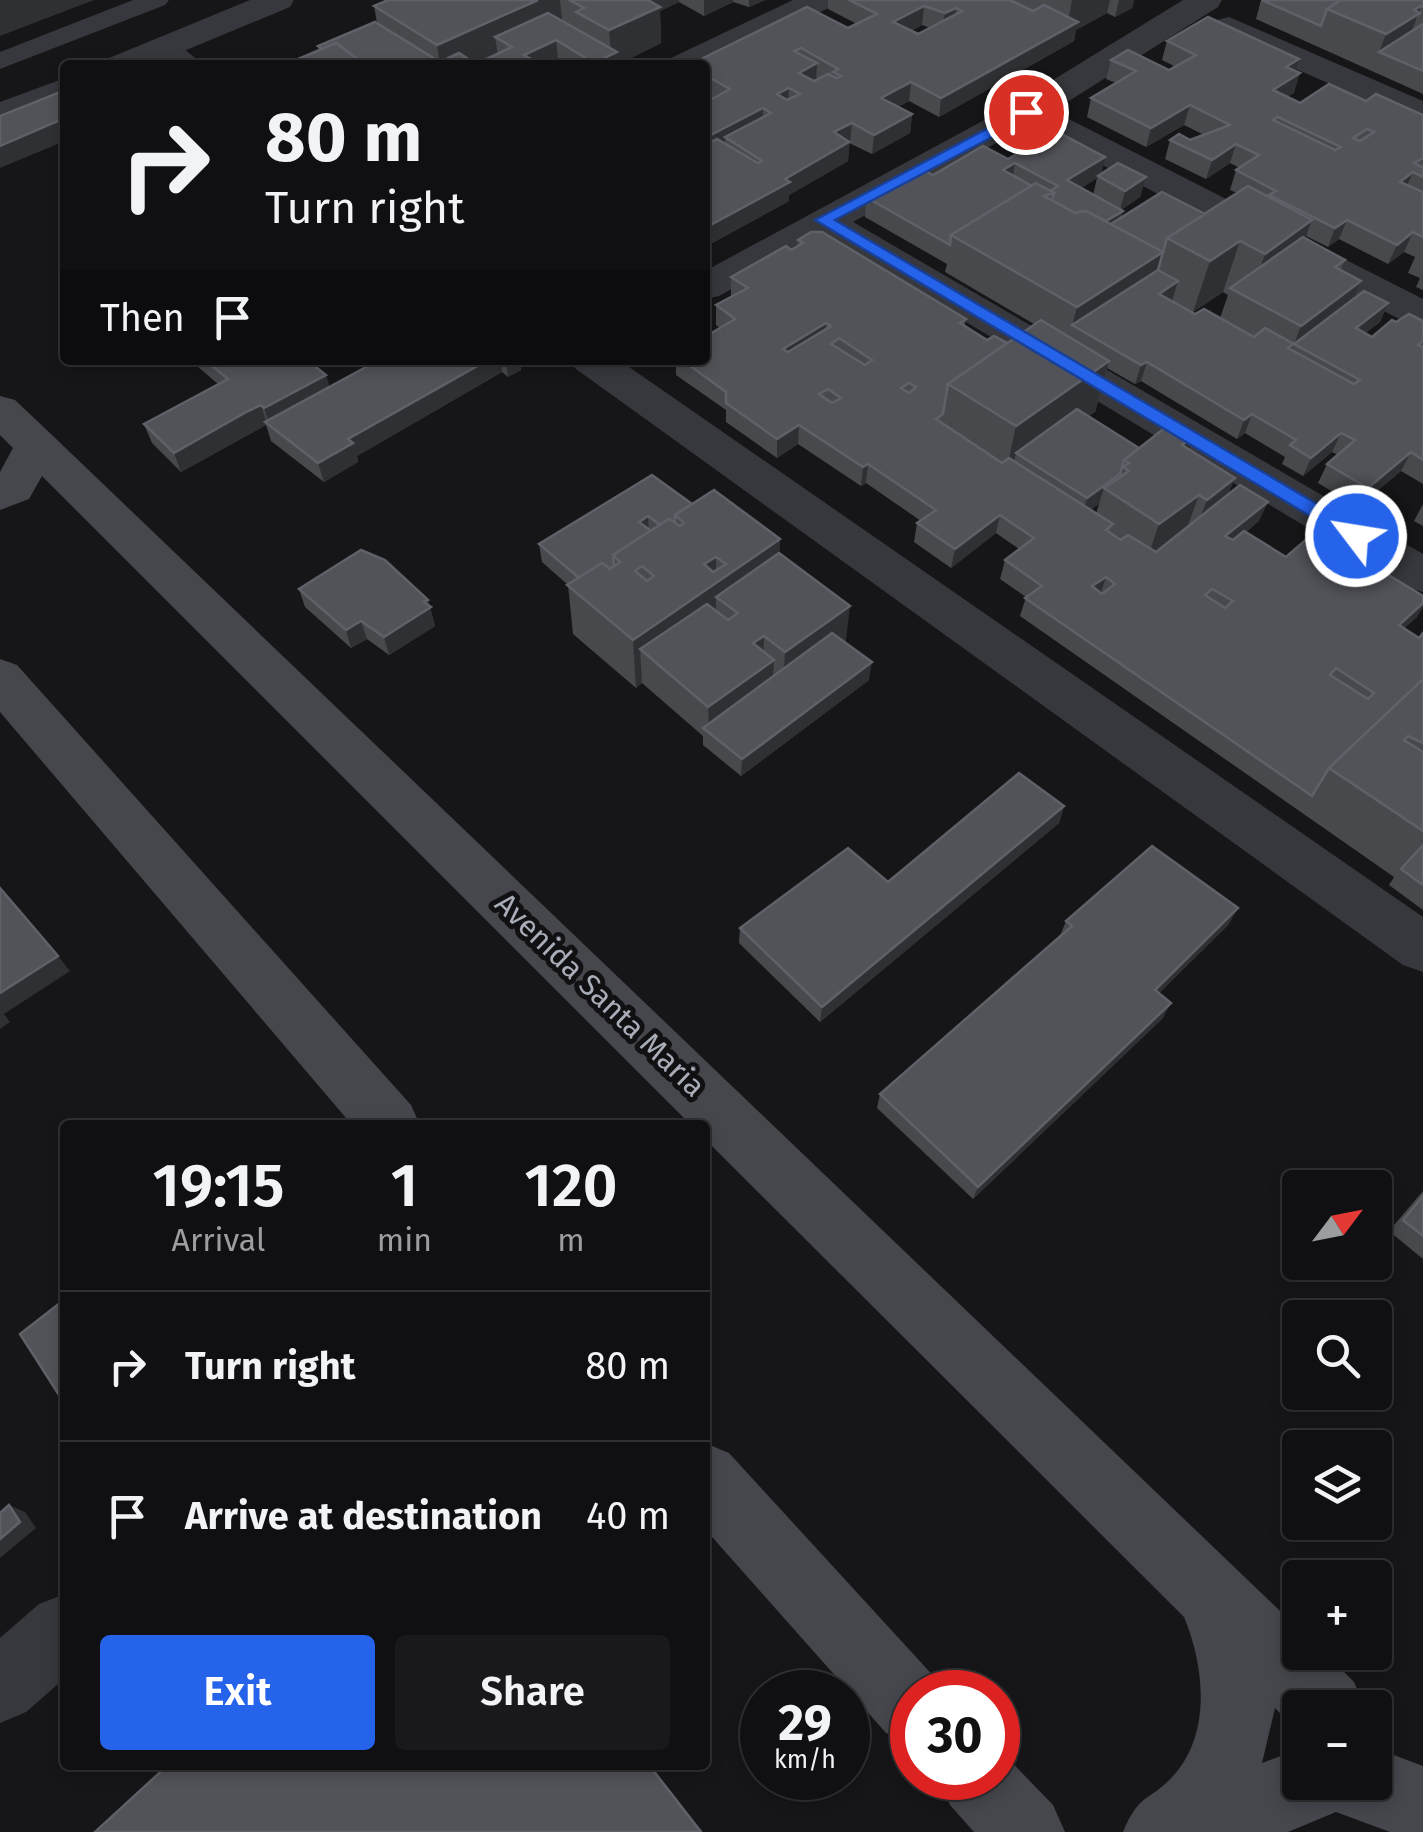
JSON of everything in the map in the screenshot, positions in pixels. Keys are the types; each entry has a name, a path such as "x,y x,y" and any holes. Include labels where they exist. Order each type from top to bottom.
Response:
{"main road":[{"path":"0,495 13,488 19,428"},
{"name":"Avenida Santa Maria","path":"19,428 1310,1690"},
{"path":"0,678 386,1120"},
{"path":"710,1484 890,1682"},
{"path":"1162,1832 1200,1802 1227,1757 1239,1702 1232,1645 1210,1591"},
{"path":"1392,1770 1423,1800"},
{"path":"1392,1791 1423,1808"},
{"path":"1236,1832 1245,1817 1282,1793"}],"street":[{"path":"175,56 278,0"},
{"path":"693,60 819,0"},
{"path":"710,283 1026,112 1198,5 1423,114"},
{"path":"0,115 60,90"},
{"path":"1026,112 1423,315"},
{"path":"823,220 1423,575"},
{"path":"598,365 1423,948"},
{"path":"0,1686 60,1634"}],"lane":[{"path":"0,61 156,0"}],"building":[{"path":"388,0 538,0 437,45 374,6"},
{"path":"569,0 648,0 660,7 609,30 576,12 584,8"},
{"path":"849,0 1010,0 1033,11 1044,5 1078,22 941,98 911,82 881,98 912,114 874,135 852,123 834,132 849,142 785,179 790,182 710,225 710,142 717,139 758,163 762,161 725,137 771,113 763,108 710,135 710,100 730,89 710,78 710,60 699,60 807,7 848,28 877,14","holes":["924,6 945,13 956,8 962,11 918,34 893,22","801,48 838,69 833,72 841,76 828,74 814,81 799,73 817,63 794,51","789,88 800,94 787,100 777,94"]},
{"path":"1262,0 1341,0 1327,9 1321,26"},
{"path":"1341,0 1423,0 1423,7 1414,10 1420,13 1386,34 1327,9"},
{"path":"548,13 617,52 600,60 589,60 556,40 524,55 533,60 484,60 512,47 495,37"},
{"path":"1208,17 1299,59 1286,67 1300,73 1273,90 1300,103 1329,84 1366,101 1376,94 1423,115 1423,158 1414,163 1423,166 1423,177 1413,172 1400,182 1423,192 1423,237 1413,232 1397,245 1347,220 1335,228 1269,195 1276,191 1236,170 1259,155 1236,144 1212,160 1170,140 1179,134 1190,140 1230,125 1190,105 1151,128 1091,98 1136,71 1111,60 1128,50 1169,70 1196,55 1167,41","holes":["1278,117 1341,147 1335,150 1273,120","1367,129 1374,132 1360,141 1353,138"]},
{"path":"375,22 437,60 358,60 336,43 322,49 318,46"},
{"path":"1423,24 1423,71 1379,52"},
{"path":"336,43 358,60 296,60"},
{"path":"459,53 470,60 444,60"},
{"path":"60,92 60,120 0,146 0,116"},
{"path":"1056,131 1105,157 1067,180 1123,211 1106,221 1086,211 1075,213 1052,200 1054,193 1050,191 1058,186 1015,163 1003,170 1032,186 951,235 950,245 866,197 919,168 933,175 983,146 1008,159"},
{"path":"1118,163 1146,177 1125,191 1098,176"},
{"path":"1036,183 1054,193 1044,196 1075,213 1086,211 1163,252 1077,307 951,235"},
{"path":"1248,186 1312,220 1265,254 1240,241 1210,261 1167,238"},
{"path":"1162,192 1205,214 1167,238 1158,270 1163,252 1111,224"},
{"path":"811,232 822,232 966,319 960,323 987,340 994,336 1007,343 948,384 943,414 936,419 1002,463 1009,458 1113,524 1106,530 1121,540 1128,535 1156,552 1240,485 1268,502 1225,536 1233,540 1244,531 1286,557 1316,531 1423,596 1423,603 1399,625 1419,638 1423,633 1423,683 1329,768 1312,796 1025,598 1042,586 1005,560 1034,538 1000,515 955,549 917,523 936,510 868,464 863,467 799,425 777,439 726,403 726,392 689,365 710,365 710,334 735,319 716,305 748,288 731,277 786,246 791,250 803,243 798,240","holes":["826,323 831,326 788,352 783,349","839,338 872,360 865,365 831,344","909,383 916,387 909,393 901,388","828,389 841,398 832,403 819,394","1106,577 1115,584 1102,594 1092,586","1212,589 1233,601 1225,608 1205,595","1336,668 1374,693 1368,699 1330,675"]},
{"path":"1303,237 1345,260 1335,267 1361,281 1301,326 1230,288"},
{"path":"1158,270 1178,281 1159,294 1195,314 1204,309 1254,337 1265,328 1294,344 1364,291 1388,303 1356,328 1372,337 1392,320 1396,322 1409,314 1423,321 1423,341 1418,345 1423,347 1423,460 1411,452 1368,488 1327,464 1355,440 1341,433 1311,458 1290,445 1296,440 1252,414 1244,420 1147,362 1141,365 1072,325","holes":["1294,344 1360,380 1354,384 1288,348"]},
{"path":"1041,320 1109,361 1016,426 948,384"},
{"path":"211,365 313,365 326,375 264,408 261,405 248,411 174,453 144,424 228,379"},
{"path":"370,365 479,365 348,439 353,443 318,463 265,422"},
{"path":"1077,409 1139,448 1124,460 1120,474 1087,498 1016,453"},
{"path":"1171,423 1194,436 1182,445 1235,478 1207,500 1199,495 1159,524 1104,488 1129,471 1123,467 1129,463 1124,460"},
{"path":"652,475 692,504 675,515 675,523 669,519 660,525 648,516 639,522 651,531 613,555 614,566 610,569 602,563 579,578 539,544"},
{"path":"714,490 780,539 633,640 567,585 602,563 610,569 620,562 613,555 669,519 680,526 684,523 675,515","holes":["716,557 726,564 713,572 704,564","642,566 654,576 647,581 635,571"]},
{"path":"361,550 385,560 431,607 384,637 361,621 346,630 299,589"},
{"path":"779,553 850,606 785,652 764,636 753,643 774,660 708,707 640,649 707,604 728,620 738,613 716,597"},
{"path":"832,633 872,662 742,759 703,728"},
{"path":"1421,681 1423,743 1408,736 1404,740 1423,752 1423,831 1329,768"},
{"path":"1019,773 1064,806 822,1007 740,928 848,848 888,882"},
{"path":"1423,845 1423,885 1401,869"},
{"path":"1152,846 1238,908 1155,990 1171,1003 978,1187 880,1094 1072,926 1066,921"},
{"path":"0,888 58,956 0,993"},
{"path":"1423,1196 1423,1236 1403,1220"},
{"path":"60,1303 60,1396 20,1334"},
{"path":"9,1505 20,1522 0,1539 0,1513"},
{"path":"163,1770 653,1770 701,1832 95,1832"}],"route":[{"path":"1026,112 823,220 1356,536"}]}
